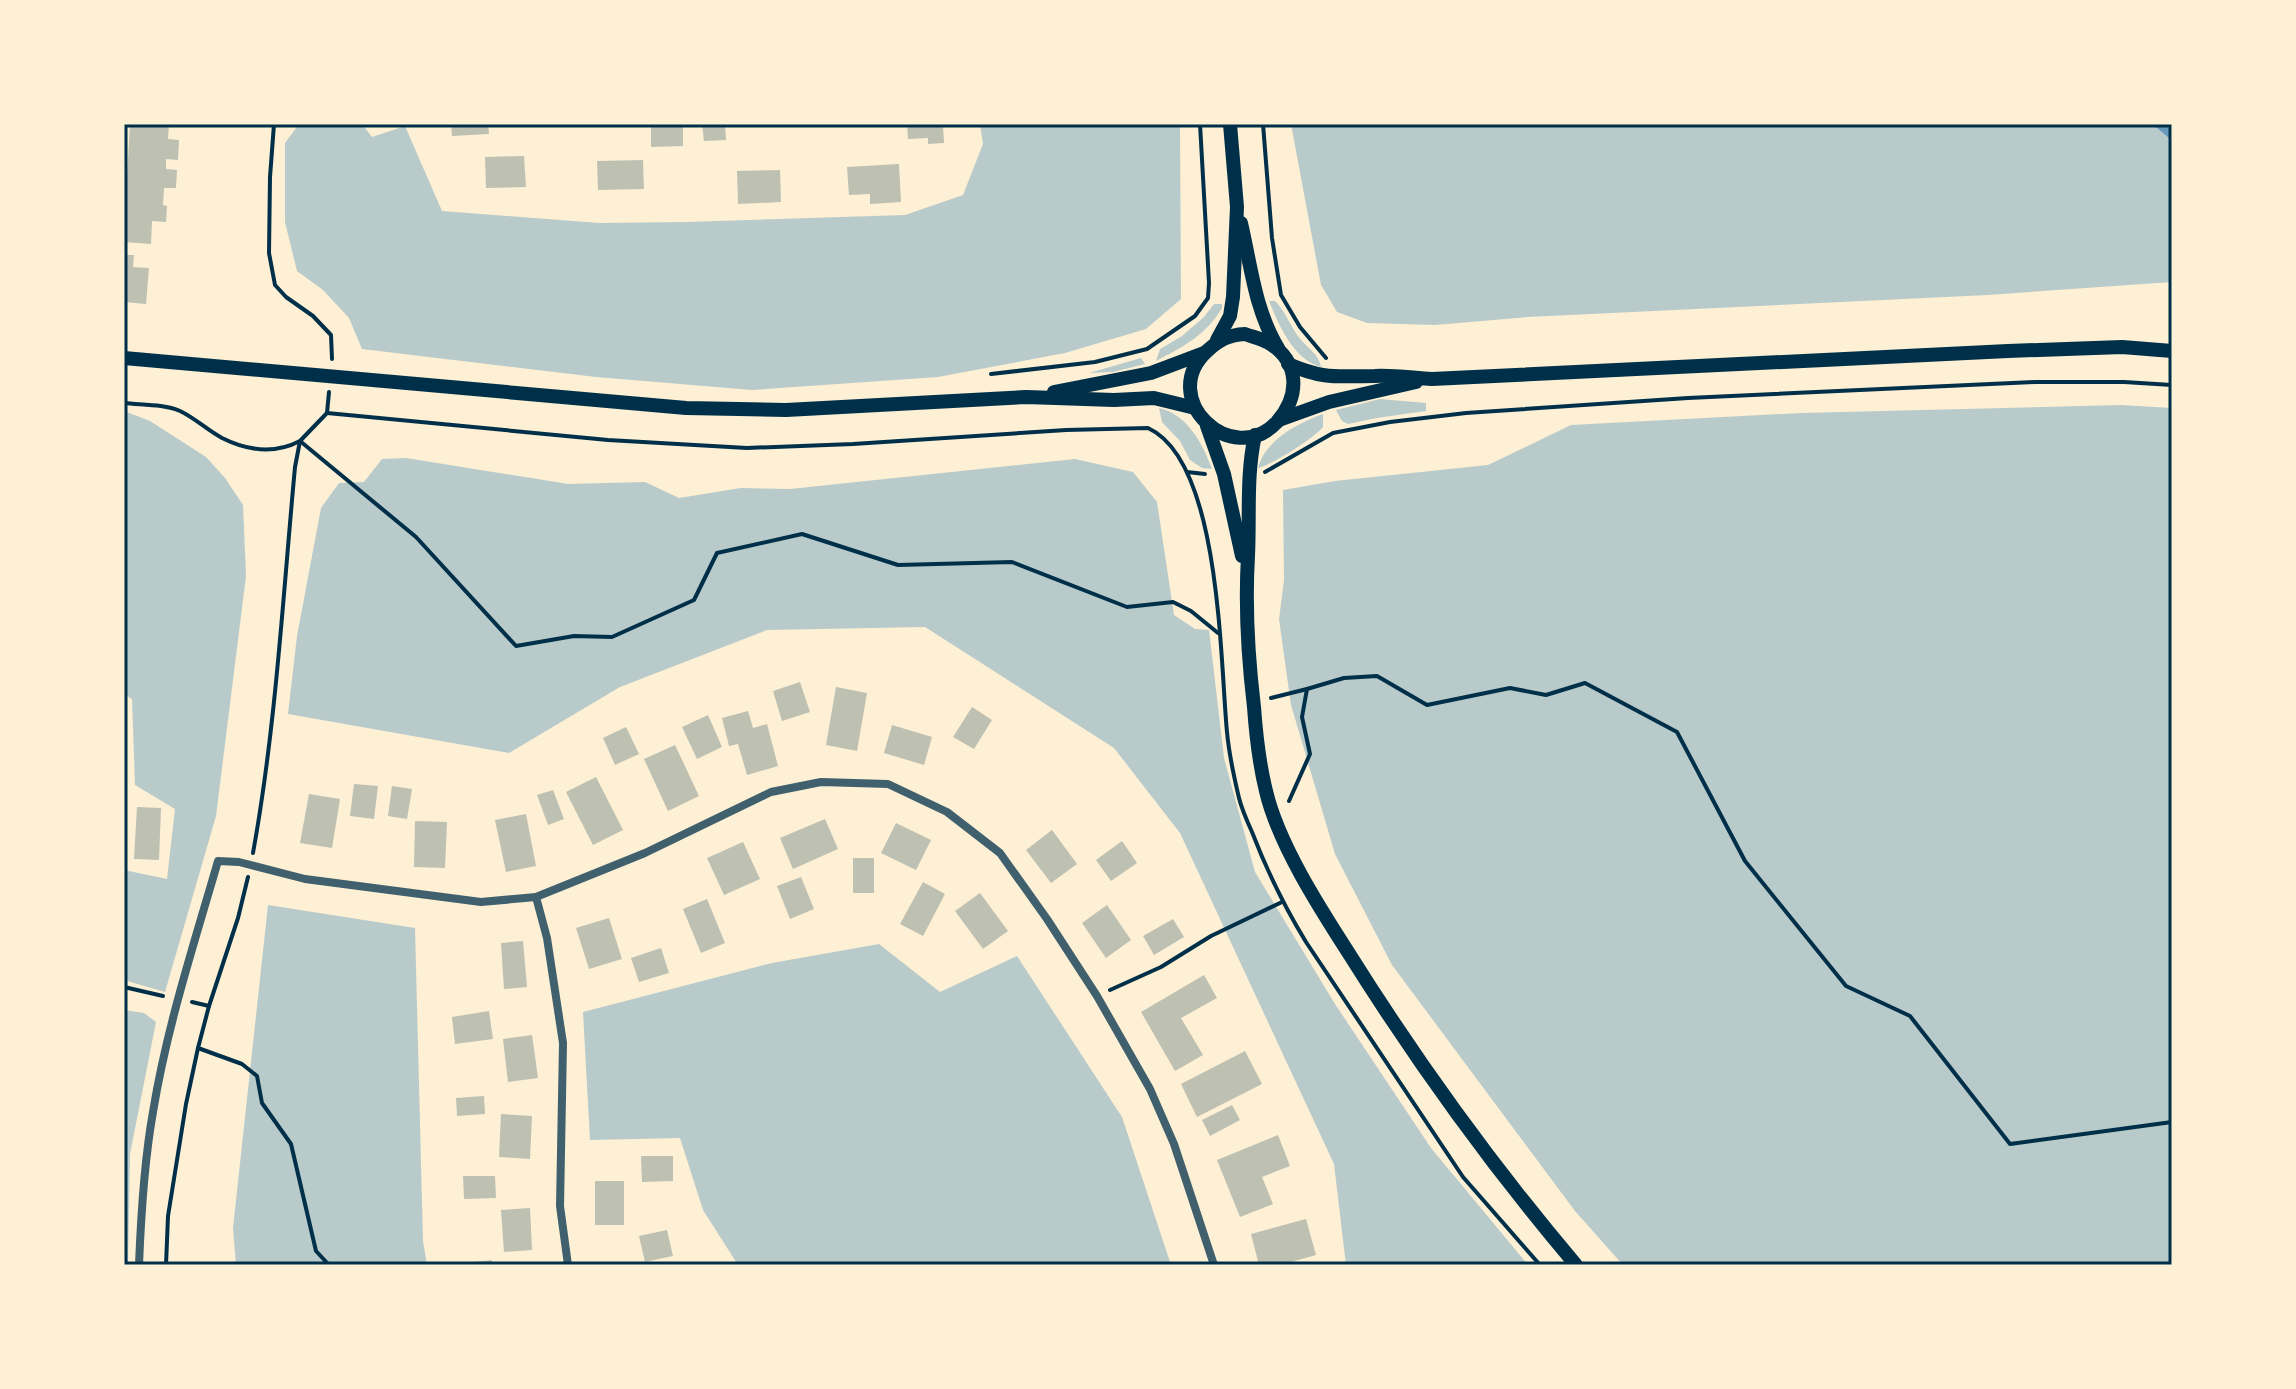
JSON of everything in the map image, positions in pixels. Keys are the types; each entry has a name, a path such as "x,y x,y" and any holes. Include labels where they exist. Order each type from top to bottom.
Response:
{"main road":[{"path":"1230,124 1237,207 1233,297 1225,328 1199,359 1191,374 1190,391 1195,408 1214,442 1224,474 1246,578"},
{"path":"1207,425 1221,433 1239,437 1268,431 1291,404 1295,386 1261,313 1237,207"},
{"path":"1026,397 1151,373 1210,348 1228,335 1245,334 1267,342 1284,358 1310,374 1432,379 2122,347 2172,351"},
{"path":"124,358 686,408 786,410 1026,397 1154,398 1195,408"},
{"path":"1279,420 1329,402 1432,379"},
{"path":"1255,435 1248,474 1246,578 1249,675 1266,793 1278,825 1332,928 1394,1025 1490,1161 1576,1265"}],"street":[{"path":"139,1265 144,1174 153,1111 178,999 218,861 239,862 305,879 481,902 536,897 645,853 771,792 821,782 888,784 947,812 1000,853 1097,996 1150,1089 1168,1130 1214,1265"},
{"path":"536,897 547,938 563,1043 560,1206 568,1265"}],"path":[{"path":"124,403 178,410 222,438 267,450 285,448 300,441 327,413 331,335 275,285 269,253 274,124"},
{"path":"991,374 1095,362 1147,349 1195,316 1208,298 1209,283 1200,124"},
{"path":"1263,124 1272,238 1281,295 1300,327 1326,359 1329,377"},
{"path":"1248,474 1271,471 1333,433 1462,413 1674,399 2035,382 2172,385"},
{"path":"1329,402 1333,433"},
{"path":"327,413 608,440 747,448 1066,430 1148,428 1161,434 1187,472 1209,545 1224,676 1227,734 1239,801 1266,870 1282,902 1361,1027 1463,1177 1540,1265"},
{"path":"300,441 416,537 516,646 574,636 612,637 694,600 717,553 802,534 898,565 1012,562 1127,607 1173,602 1191,611 1219,634"},
{"path":"166,1265 168,1216 186,1104 209,1006 238,918 260,813 300,441"},
{"path":"1187,472 1224,474"},
{"path":"1253,703 1344,678 1377,676 1427,705 1510,688 1546,695 1585,683 1677,732 1745,861 1846,986 1910,1016 2010,1144 2172,1122"},
{"path":"1278,825 1310,754 1302,717 1307,689"},
{"path":"1097,996 1161,967 1211,936 1282,902"},
{"path":"198,1048 242,1064 257,1076 262,1103 291,1144 316,1251 329,1265"}],"shaded area":[{"path":"299,124 362,124 372,137 405,126 442,211 599,223 905,215 963,195 983,144 980,124 1180,124 1181,299 1146,329 1065,353 938,377 752,390 596,377 362,349 349,318 323,290 297,271 285,222 285,143"},
{"path":"1291,124 2172,124 2172,282 1987,295 1528,317 1435,325 1367,323 1337,312 1321,285"},
{"path":"1269,301 1279,305 1321,367 1302,357 1295,349"},
{"path":"1214,304 1222,304 1222,308 1209,326 1185,345 1156,361 1160,349 1182,336"},
{"path":"1141,358 1145,364 1113,372 1089,373"},
{"path":"1380,399 1426,403 1426,411 1348,424 1342,421 1336,410"},
{"path":"2121,405 2172,408 2172,1265 1623,1265 1575,1211 1392,965 1335,854 1291,705 1279,619 1284,580 1283,490 1335,481 1488,465 1571,425 1801,413"},
{"path":"1159,408 1178,417 1193,431 1212,469 1202,468 1190,460 1180,441 1162,422"},
{"path":"124,411 150,421 206,457 243,505 246,576 216,816 165,992 124,980 124,870 167,879 175,809 135,785 132,699 124,694"},
{"path":"1323,414 1323,427 1318,432 1282,457 1258,468 1275,441 1303,422"},
{"path":"406,458 568,484 645,482 679,498 741,488 790,489 1075,459 1133,472 1157,502 1174,615 1195,629 1209,630 1224,758 1255,872 1335,1004 1431,1148 1528,1265 1346,1265 1334,1164 1180,833 1114,748 925,627 767,630 620,687 509,753 288,714 297,636 321,508 339,483 364,482 382,459"},
{"path":"268,905 415,928 423,1241 427,1265 236,1265 233,1228"},
{"path":"879,944 940,992 1017,956 1122,1117 1171,1265 738,1265 703,1210 680,1138 590,1140 583,1012 772,963"},
{"path":"124,1010 144,1013 156,1022 130,1154 128,1265 124,1265"}],"building":[{"path":"130,124 169,124 168,139 179,140 178,160 166,159 166,169 177,170 176,188 164,188 166,222 152,221 151,244 124,242"},
{"path":"451,124 488,124 489,134 452,136"},
{"path":"651,124 683,124 683,146 651,147"},
{"path":"702,124 725,124 726,140 704,141"},
{"path":"907,124 943,126 944,143 928,144 928,138 908,139"},
{"path":"524,156 526,187 486,188 485,157"},
{"path":"643,160 644,189 598,190 597,161"},
{"path":"899,164 901,202 870,204 870,194 849,195 847,167"},
{"path":"780,170 781,202 738,204 737,171"},
{"path":"124,255 134,255 133,267 149,268 146,304 124,302"},
{"path":"800,682 810,712 782,721 773,691"},
{"path":"836,687 867,693 857,751 826,745"},
{"path":"972,707 992,720 974,749 953,737"},
{"path":"748,711 753,728 767,724 778,766 747,775 738,744 729,746 722,718"},
{"path":"708,715 722,747 697,759 682,727"},
{"path":"892,725 932,737 924,765 884,753"},
{"path":"626,727 639,754 615,765 603,738"},
{"path":"675,745 699,796 668,811 644,759"},
{"path":"596,777 623,830 593,845 566,792"},
{"path":"354,784 378,786 374,819 350,816"},
{"path":"392,786 412,789 407,819 388,816"},
{"path":"553,790 564,819 548,825 537,795"},
{"path":"309,794 340,799 332,848 300,843"},
{"path":"137,807 161,808 159,860 134,859"},
{"path":"526,814 536,866 506,872 495,820"},
{"path":"825,819 838,849 793,869 780,838"},
{"path":"415,821 447,822 445,868 414,867"},
{"path":"896,823 931,840 916,870 881,853"},
{"path":"1052,830 1077,864 1051,883 1026,850"},
{"path":"1122,841 1137,863 1111,881 1096,860"},
{"path":"743,842 760,879 724,895 707,858"},
{"path":"853,858 874,858 874,893 853,893"},
{"path":"801,877 814,909 790,919 777,886"},
{"path":"923,882 945,894 923,936 900,924"},
{"path":"980,893 1008,931 983,949 955,911"},
{"path":"707,899 725,943 701,953 683,909"},
{"path":"1107,905 1131,940 1106,958 1082,923"},
{"path":"609,918 622,959 589,969 576,928"},
{"path":"1173,919 1184,937 1154,955 1143,936"},
{"path":"523,941 527,987 504,989 501,943"},
{"path":"661,948 669,973 639,982 631,958"},
{"path":"1204,975 1217,998 1181,1018 1203,1055 1175,1071 1141,1012"},
{"path":"489,1011 493,1039 455,1044 452,1017"},
{"path":"532,1035 538,1078 508,1082 503,1039"},
{"path":"1245,1051 1262,1084 1197,1117 1181,1084"},
{"path":"484,1096 485,1114 457,1116 456,1098"},
{"path":"1232,1105 1240,1120 1210,1136 1202,1120"},
{"path":"501,1114 532,1116 530,1159 499,1157"},
{"path":"1278,1135 1290,1166 1262,1177 1273,1204 1240,1217 1217,1160"},
{"path":"641,1156 673,1156 673,1181 642,1182"},
{"path":"463,1176 495,1176 496,1198 464,1199"},
{"path":"595,1181 624,1181 624,1225 595,1225"},
{"path":"530,1208 532,1250 504,1252 501,1210"},
{"path":"1306,1219 1316,1255 1280,1265 1259,1265 1251,1234"},
{"path":"667,1230 673,1256 645,1262 639,1236"},
{"path":"492,1260 492,1265 465,1265 465,1263"}],"waterway":[{"path":"2158,124 2172,136"}]}
